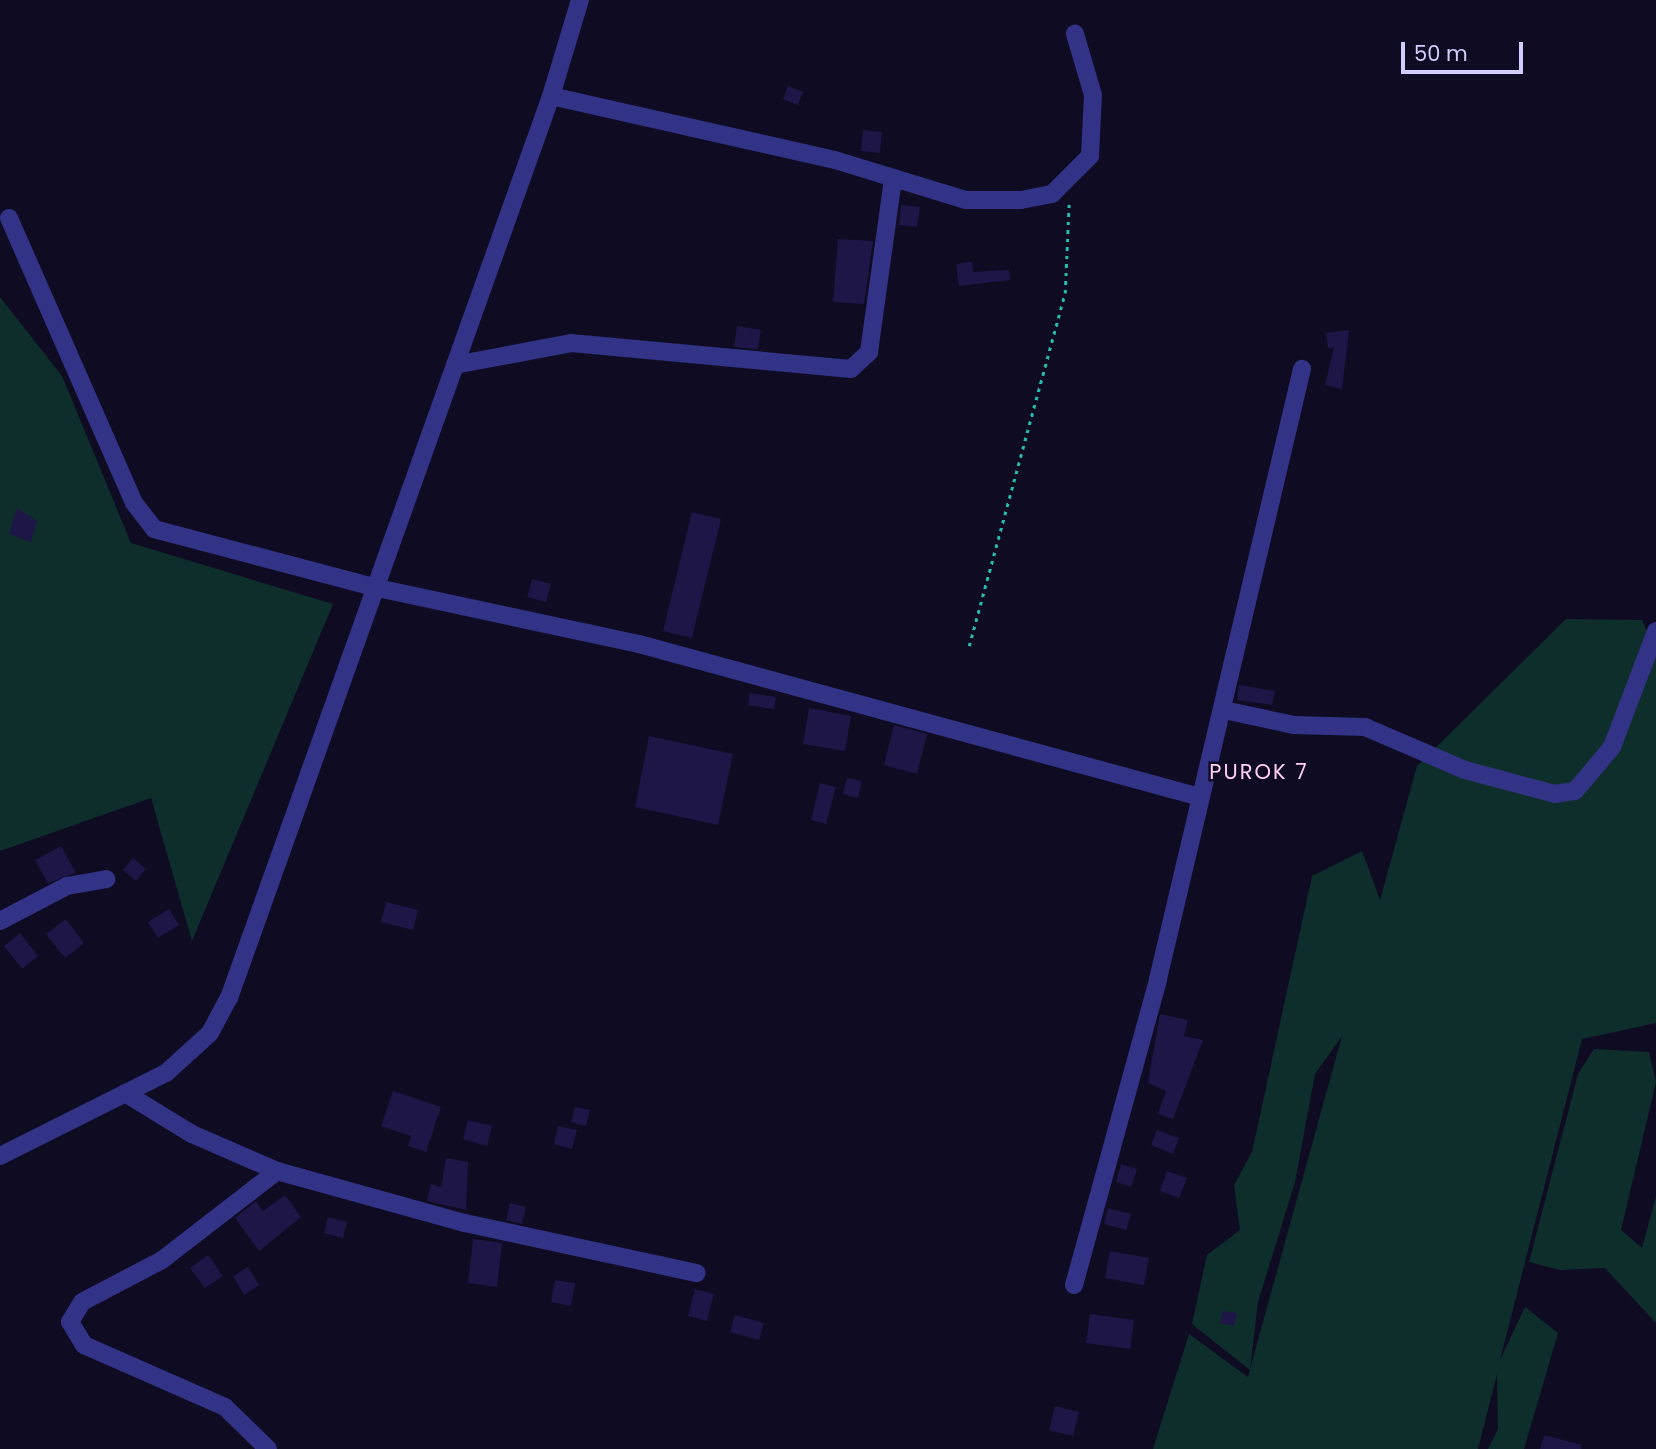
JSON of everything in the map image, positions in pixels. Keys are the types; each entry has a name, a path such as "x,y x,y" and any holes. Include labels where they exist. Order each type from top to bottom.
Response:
{"street":[{"path":"0,1156 125,1093 190,1054 229,998 373,587 551,96 580,0"},
{"path":"551,96 988,202 1052,194 1069,184 1090,156 1096,123 1075,34"},
{"path":"455,365 582,343 851,369 869,352 893,178"},
{"path":"9,218 144,520 170,535 373,587 639,644 1200,797"},
{"path":"1074,1285 1123,1114 1200,797 1224,710 1302,369"},
{"path":"1224,710 1294,724 1365,727 1465,770 1555,794 1575,791 1612,747 1656,631"},
{"path":"0,921 67,886 106,879"},
{"path":"125,1093 192,1134 277,1171 465,1223 697,1273"},
{"path":"268,1449 225,1407 83,1345 70,1322 82,1302 162,1260 277,1171"}],"path":[{"path":"969,646 1065,293 1069,184"}],"green space":[{"path":"0,297 62,376 131,543 333,604 192,941 151,798 0,851"},
{"path":"1566,619 1642,620 1656,651 1656,1023 1582,1039 1500,1360 1525,1307 1558,1333 1524,1449 1488,1449 1498,1429 1497,1374 1478,1449 1153,1449 1189,1334 1248,1377 1250,1370 1192,1324 1207,1255 1240,1230 1234,1185 1252,1152 1312,876 1362,851 1380,900 1417,766","holes":["1342,1036 1250,1369 1258,1302 1295,1182 1315,1074"]},
{"path":"1594,1049 1649,1052 1656,1082 1621,1230 1642,1248 1656,1196 1656,1323 1605,1268 1560,1270 1529,1262 1578,1074"}],"building":[{"path":"788,86 803,92 798,105 783,99"},
{"path":"863,130 882,132 880,153 861,151"},
{"path":"901,205 920,207 917,227 899,225"},
{"path":"838,239 873,241 864,304 833,302"},
{"path":"972,262 973,272 1009,270 1010,280 959,286 956,264"},
{"path":"737,326 761,330 758,349 734,347"},
{"path":"1349,330 1342,389 1325,385 1334,347 1328,348 1326,333"},
{"path":"17,508 37,521 31,542 9,534"},
{"path":"692,512 721,519 692,638 663,631"},
{"path":"532,579 551,584 546,602 527,597"},
{"path":"1239,685 1275,691 1272,705 1237,700"},
{"path":"750,693 776,697 774,709 748,705"},
{"path":"809,708 851,716 845,751 803,744"},
{"path":"894,725 927,734 917,774 884,765"},
{"path":"649,736 733,754 718,825 635,807"},
{"path":"847,778 862,781 858,798 843,794"},
{"path":"820,783 836,787 826,824 811,820"},
{"path":"61,846 76,873 48,883 35,860"},
{"path":"133,858 146,869 136,881 123,870"},
{"path":"386,902 418,910 413,930 381,922"},
{"path":"169,909 179,925 158,938 148,922"},
{"path":"66,919 84,943 65,958 46,934"},
{"path":"20,933 38,956 22,969 4,946"},
{"path":"1160,1014 1188,1020 1184,1036 1203,1040 1173,1119 1158,1114 1166,1091 1148,1083"},
{"path":"393,1091 441,1107 426,1152 408,1146 411,1136 381,1126"},
{"path":"575,1107 590,1110 586,1126 571,1122"},
{"path":"468,1120 492,1126 487,1146 463,1139"},
{"path":"558,1126 577,1130 572,1149 554,1144"},
{"path":"1157,1130 1179,1138 1173,1154 1151,1145"},
{"path":"446,1158 468,1162 466,1210 427,1201 431,1184 441,1187"},
{"path":"1121,1164 1137,1169 1131,1187 1116,1182"},
{"path":"1167,1171 1187,1178 1179,1198 1160,1191"},
{"path":"285,1195 301,1217 259,1251 235,1218 256,1201 263,1211"},
{"path":"510,1203 526,1207 522,1224 506,1220"},
{"path":"1108,1208 1131,1214 1126,1230 1104,1224"},
{"path":"328,1217 347,1222 343,1238 324,1233"},
{"path":"473,1239 502,1243 497,1287 468,1283"},
{"path":"1110,1251 1149,1258 1144,1285 1105,1278"},
{"path":"208,1255 223,1276 205,1288 190,1268"},
{"path":"248,1267 259,1285 244,1295 233,1276"},
{"path":"555,1280 575,1283 571,1306 551,1302"},
{"path":"695,1289 714,1294 707,1321 688,1316"},
{"path":"1223,1311 1237,1313 1234,1326 1220,1323"},
{"path":"1090,1314 1134,1320 1130,1349 1086,1343"},
{"path":"735,1315 764,1323 759,1340 730,1332"},
{"path":"1055,1406 1079,1412 1073,1436 1049,1430"},
{"path":"1544,1435 1582,1445 1581,1449 1540,1449"}],"district":[{"name":"PUROK 7","path":"1259,772"}]}
